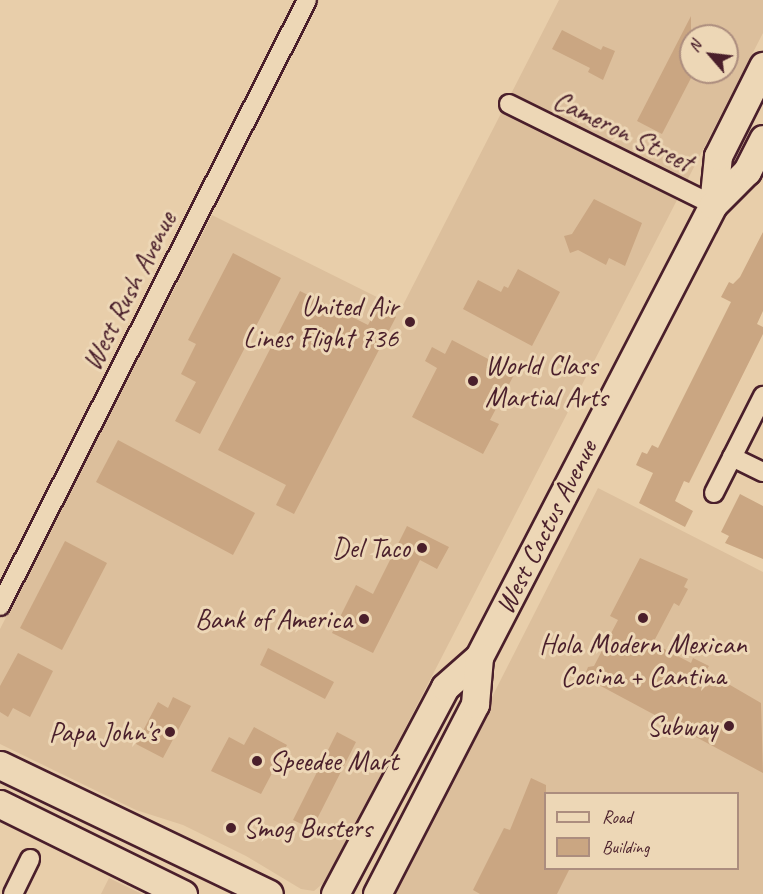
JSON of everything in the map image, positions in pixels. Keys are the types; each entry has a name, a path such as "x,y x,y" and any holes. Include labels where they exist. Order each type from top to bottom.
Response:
{"main road":[{"name":"West Cactus Avenue","path":"713,205 718,156 763,66"},
{"name":"West Cactus Avenue","path":"335,894 445,687 479,657 713,205 747,171 763,139"},
{"name":"West Cactus Avenue","path":"377,894 475,704 479,657"},
{"path":"0,765 269,894"},
{"path":"0,804 183,894"}],"street":[{"name":"West Rush Avenue","path":"0,606 307,0"},
{"name":"Cameron Street","path":"509,104 713,205"},
{"path":"714,493 763,396"},
{"path":"732,457 763,472"},
{"path":"12,894 30,859"}],"shaded area":[{"path":"559,0 763,0 763,33 739,80 739,24 679,24 679,84 737,84 327,880 314,891 301,889 246,856 183,825 136,810 0,744 0,629 212,215 401,309"},
{"path":"598,488 763,572 763,894 392,894"},
{"path":"109,878 142,894 101,894"}],"building":[{"path":"562,30 601,50 603,46 615,51 603,80 588,72 590,68 552,49"},
{"path":"679,39 679,84 688,84 662,134 637,121"},
{"path":"594,199 642,223 625,266 609,258 606,265 578,250 570,253 564,236 572,234"},
{"path":"763,232 763,311 757,324 763,327 763,334 689,483 684,481 675,501 693,511 685,527 639,503 653,473 636,465 642,452 647,454 652,445 658,448 731,302 721,297 729,282 733,284 740,277"},
{"path":"233,253 281,278 200,434 175,421 196,382 181,374 196,344 188,340"},
{"path":"518,269 560,292 532,346 463,309 478,280 501,292 504,286 508,288"},
{"path":"300,291 368,325 377,308 396,317 294,514 276,505 286,485 218,450"},
{"path":"452,340 515,373 490,420 499,424 483,454 412,417 437,368 425,361 432,347 445,354"},
{"path":"118,440 255,513 233,555 96,482"},
{"path":"740,494 763,506 763,559 725,543 729,536 721,532"},
{"path":"407,526 449,547 437,569 420,560 373,653 332,633 356,585 373,594"},
{"path":"65,541 107,563 62,650 20,628"},
{"path":"640,558 688,579 684,587 688,589 679,606 674,603 653,643 691,663 693,658 709,666 706,671 761,703 763,773 584,677 588,667 594,666 618,620 610,616"},
{"path":"268,648 334,682 325,699 260,665"},
{"path":"18,653 53,671 30,717 13,708 8,717 0,712 0,686"},
{"path":"173,697 191,706 163,758 136,744 158,702 168,708"},
{"path":"254,727 287,745 261,794 211,771 229,737 244,745"},
{"path":"337,732 356,742 312,829 293,820"},
{"path":"531,778 546,785 546,792 544,792 544,870 569,870 557,894 480,894 473,890 504,828 510,830"}],"place":[{"name":"United Air Lines Flight 736","path":"410,322"},
{"name":"World Class Martial Arts","path":"473,381"},
{"name":"Del Taco","path":"422,548"},
{"name":"Hola Modern Mexican Cocina + Cantina","path":"643,618"},
{"name":"Bank of America","path":"364,619"},
{"name":"Subway","path":"729,726"},
{"name":"Papa John's","path":"170,732"},
{"name":"Speedee Mart","path":"257,761"},
{"name":"Smog Busters","path":"231,828"}]}
